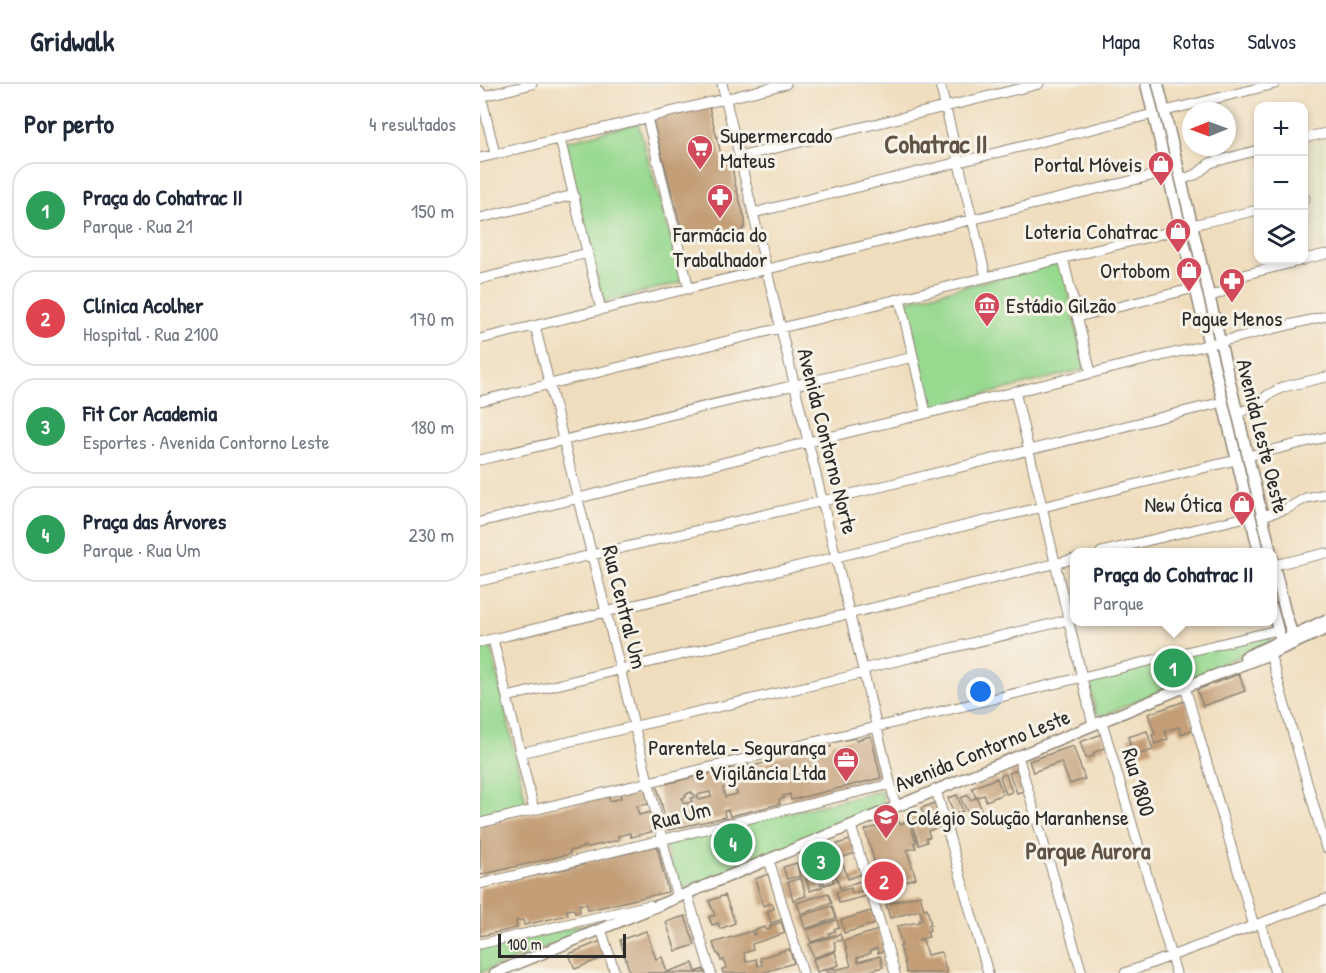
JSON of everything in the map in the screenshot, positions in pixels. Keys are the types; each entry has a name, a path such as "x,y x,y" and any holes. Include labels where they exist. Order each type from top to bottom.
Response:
{"main road":[{"name":"Avenida Leste Oeste","path":"1146,84 1159,112 1181,180 1192,225 1209,297 1223,402 1258,548"},
{"name":"Avenida Leste Oeste","path":"1158,84 1159,112 1167,172 1195,288 1237,412 1270,548"},
{"path":"1277,578 1294,639"},
{"path":"1285,611 1291,621 1296,624 1325,623"},
{"name":"Avenida Contorno Leste","path":"1185,687 1280,639 1294,639 1325,623"},
{"path":"1277,626 1280,639"},
{"name":"Avenida Contorno Leste","path":"495,973 522,968 601,929 1270,654 1280,639"}],"street":[{"path":"495,154 480,95 532,84"},
{"name":"Avenida Contorno Norte","path":"722,84 896,807"},
{"path":"480,158 786,84"},
{"path":"940,84 986,277"},
{"path":"739,157 1039,84"},
{"path":"753,213 1275,84"},
{"path":"646,118 689,289"},
{"path":"1308,137 1326,133"},
{"path":"561,139 601,310"},
{"path":"1181,180 1197,174 1210,163 1254,151"},
{"path":"480,339 1167,172"},
{"path":"480,218 574,195"},
{"path":"1192,225 1254,211"},
{"path":"480,401 1181,229"},
{"path":"480,279 588,253"},
{"path":"1308,259 1326,254"},
{"path":"1063,258 1091,373"},
{"path":"1209,297 1247,274 1287,264"},
{"path":"1077,317 1195,288"},
{"path":"900,299 926,413"},
{"path":"480,522 1326,316"},
{"name":"Rua Central Um","path":"535,326 662,840 711,973"},
{"path":"480,460 913,357"},
{"path":"1237,412 1254,407 1268,395 1283,387 1326,377"},
{"name":"Rua 1800","path":"1015,391 1055,564 1070,616"},
{"path":"480,581 823,501 1223,402"},
{"path":"1248,456 1326,437"},
{"path":"480,642 1236,459"},
{"path":"1262,516 1306,498 1326,494"},
{"path":"1118,548 1250,516"},
{"path":"1277,560 1326,553"},
{"path":"507,697 1070,560"},
{"path":"520,753 1070,619"},
{"name":"Rua 1800","path":"1072,626 1082,678 1171,956"},
{"path":"493,639 534,810"},
{"path":"480,823 1082,678 1280,639"},
{"path":"1270,654 1326,848"},
{"path":"1185,687 1257,924 1275,973"},
{"path":"1018,756 1082,973"},
{"name":"Rua Um","path":"480,884 891,784"},
{"path":"936,790 988,973"},
{"path":"851,826 895,973"},
{"path":"769,860 803,973"},
{"path":"1125,973 1326,899"},
{"path":"480,944 665,903"},
{"path":"601,929 615,973"},
{"path":"1171,956 1176,973"}],"shaded area":[{"path":"1326,138 1326,249 1317,252 1308,211 1308,142"}],"green space":[{"path":"638,123 683,282 603,302 565,142"},
{"path":"1062,262 1085,369 931,408 906,301"},
{"path":"1269,636 1272,641 1187,680 1102,716 1096,712 1089,681 1176,656"},
{"path":"490,642 527,807 480,818 480,645"},
{"path":"881,791 884,804 881,810 679,891 665,845 670,841"},
{"path":"596,922 597,927 480,973 480,949"}],"building":[{"name":"Supermercado Mateus","path":"708,103 722,158 730,161 732,166 745,227 740,232 716,235 693,242 688,241 683,234 652,117"},
{"path":"1239,674 1245,691 1203,706 1197,690"},
{"path":"1185,701 1195,729 1181,734 1179,727 1165,731 1168,739 1155,744 1152,735 1155,734 1148,714"},
{"path":"1147,731 1153,750 1134,756 1128,737"},
{"path":"1102,734 1106,747 1093,753 1094,756 1086,758 1080,742"},
{"path":"871,736 881,778 791,800 790,794 779,800 780,804 730,816 728,810 724,811 725,817 668,830 657,786 731,768 731,770 769,762 769,758 818,747 819,750 831,747 830,743 855,738 856,740","holes":["731,786 732,791 736,790 737,794 725,797 723,788","692,792 695,797 691,798 692,802 684,804 682,798","710,792 711,797 699,800 697,795"]},
{"path":"1073,746 1085,779 1070,784 1061,762 1033,772 1029,761"},
{"path":"1020,769 1027,790 1017,793 1009,773"},
{"path":"1006,774 1012,792 1006,794 1000,776"},
{"path":"997,778 1003,794 986,801 984,795 977,797 981,809 968,814 961,798 968,795 970,800 976,798 972,788"},
{"path":"645,787 649,804 637,806 638,812 639,815 651,812 655,831 631,837 630,833 618,836 619,840 585,848 584,846 569,851 570,854 480,875 480,826 608,796 610,801 621,798 620,793"},
{"path":"957,795 963,811 954,814 948,798"},
{"path":"935,803 942,826 928,831 930,837 926,838 927,842 919,845 909,815 917,813 918,817 924,816 921,808"},
{"name":"Colégio Solução Maranhense","path":"898,820 900,824 909,821 916,842 914,843 916,848 907,850 916,878 882,888 865,830"},
{"path":"850,840 855,853 841,858 848,879 861,874 863,880 840,888 828,854 839,851 837,844"},
{"path":"657,846 668,892 588,910 587,904 579,904 580,912 575,913 574,909 567,910 568,915 524,925 523,920 516,921 517,928 480,936 480,888"},
{"path":"825,857 834,882 824,885 816,860"},
{"path":"812,860 822,887 810,891 801,864"},
{"path":"797,863 800,876 787,879 783,867"},
{"path":"768,874 783,919 771,923 767,911 774,909 772,903 763,906 755,879"},
{"path":"801,878 806,896 793,900 788,882"},
{"path":"851,888 852,894 865,890 867,896 839,903 836,892"},
{"path":"828,893 832,903 801,914 797,903"},
{"path":"725,895 735,923 720,929 718,923 712,925 709,917 715,915 709,901"},
{"path":"920,895 924,909 927,908 931,925 929,925 930,931 927,931 929,937 919,939 919,941 923,940 927,955 941,952 947,973 907,973 897,926 920,922 919,920 922,920 920,910 890,918 886,904"},
{"path":"832,906 836,918 805,929 801,916"},
{"path":"871,911 875,924 844,933 841,920"},
{"path":"685,916 695,945 676,951 666,922"},
{"path":"837,920 839,927 829,933 830,936 811,942 807,930"},
{"path":"781,922 785,933 752,944 753,950 744,953 746,962 756,959 758,966 762,965 760,958 789,949 794,963 762,973 723,973 722,969 726,968 724,960 721,961 713,943 752,931 753,935 756,934 755,930 765,927 766,930 771,929 770,926"},
{"path":"878,930 884,951 878,953 877,948 857,958 858,962 880,956 883,967 863,973 828,973 827,970 851,966 844,941"},
{"path":"646,931 656,959 662,957 667,972 693,963 696,972 704,969 705,973 630,973 620,940"},
{"path":"840,934 842,940 834,942 836,950 814,958 809,944"},
{"path":"601,941 607,956 575,969 569,954"},
{"path":"835,952 839,965 817,972 813,959"}],"place":[{"name":"Supermercado Mateus","path":"700,171"},
{"name":"Portal Móveis","path":"1161,187"},
{"name":"Farmácia do Trabalhador","path":"720,220"},
{"name":"Loteria Cohatrac","path":"1178,254"},
{"name":"Ortobom","path":"1189,293"},
{"name":"Pague Menos","path":"1232,304"},
{"name":"Estádio Gilzão","path":"987,328"},
{"name":"New Ótica","path":"1242,527"},
{"name":"Praça do Cohatrac II","path":"1173,668"},
{"name":"Parentela - Segurança e Vigilância Ltda","path":"846,783"},
{"name":"Colégio Solução Maranhense","path":"886,840"},
{"name":"Praça das Árvores","path":"733,843"},
{"name":"Fit Cor Academia","path":"821,861"},
{"name":"Clínica Acolher","path":"884,881"}],"district":[{"name":"Cohatrac II","path":"936,143"},
{"name":"Parque Aurora","path":"1088,850"}]}
